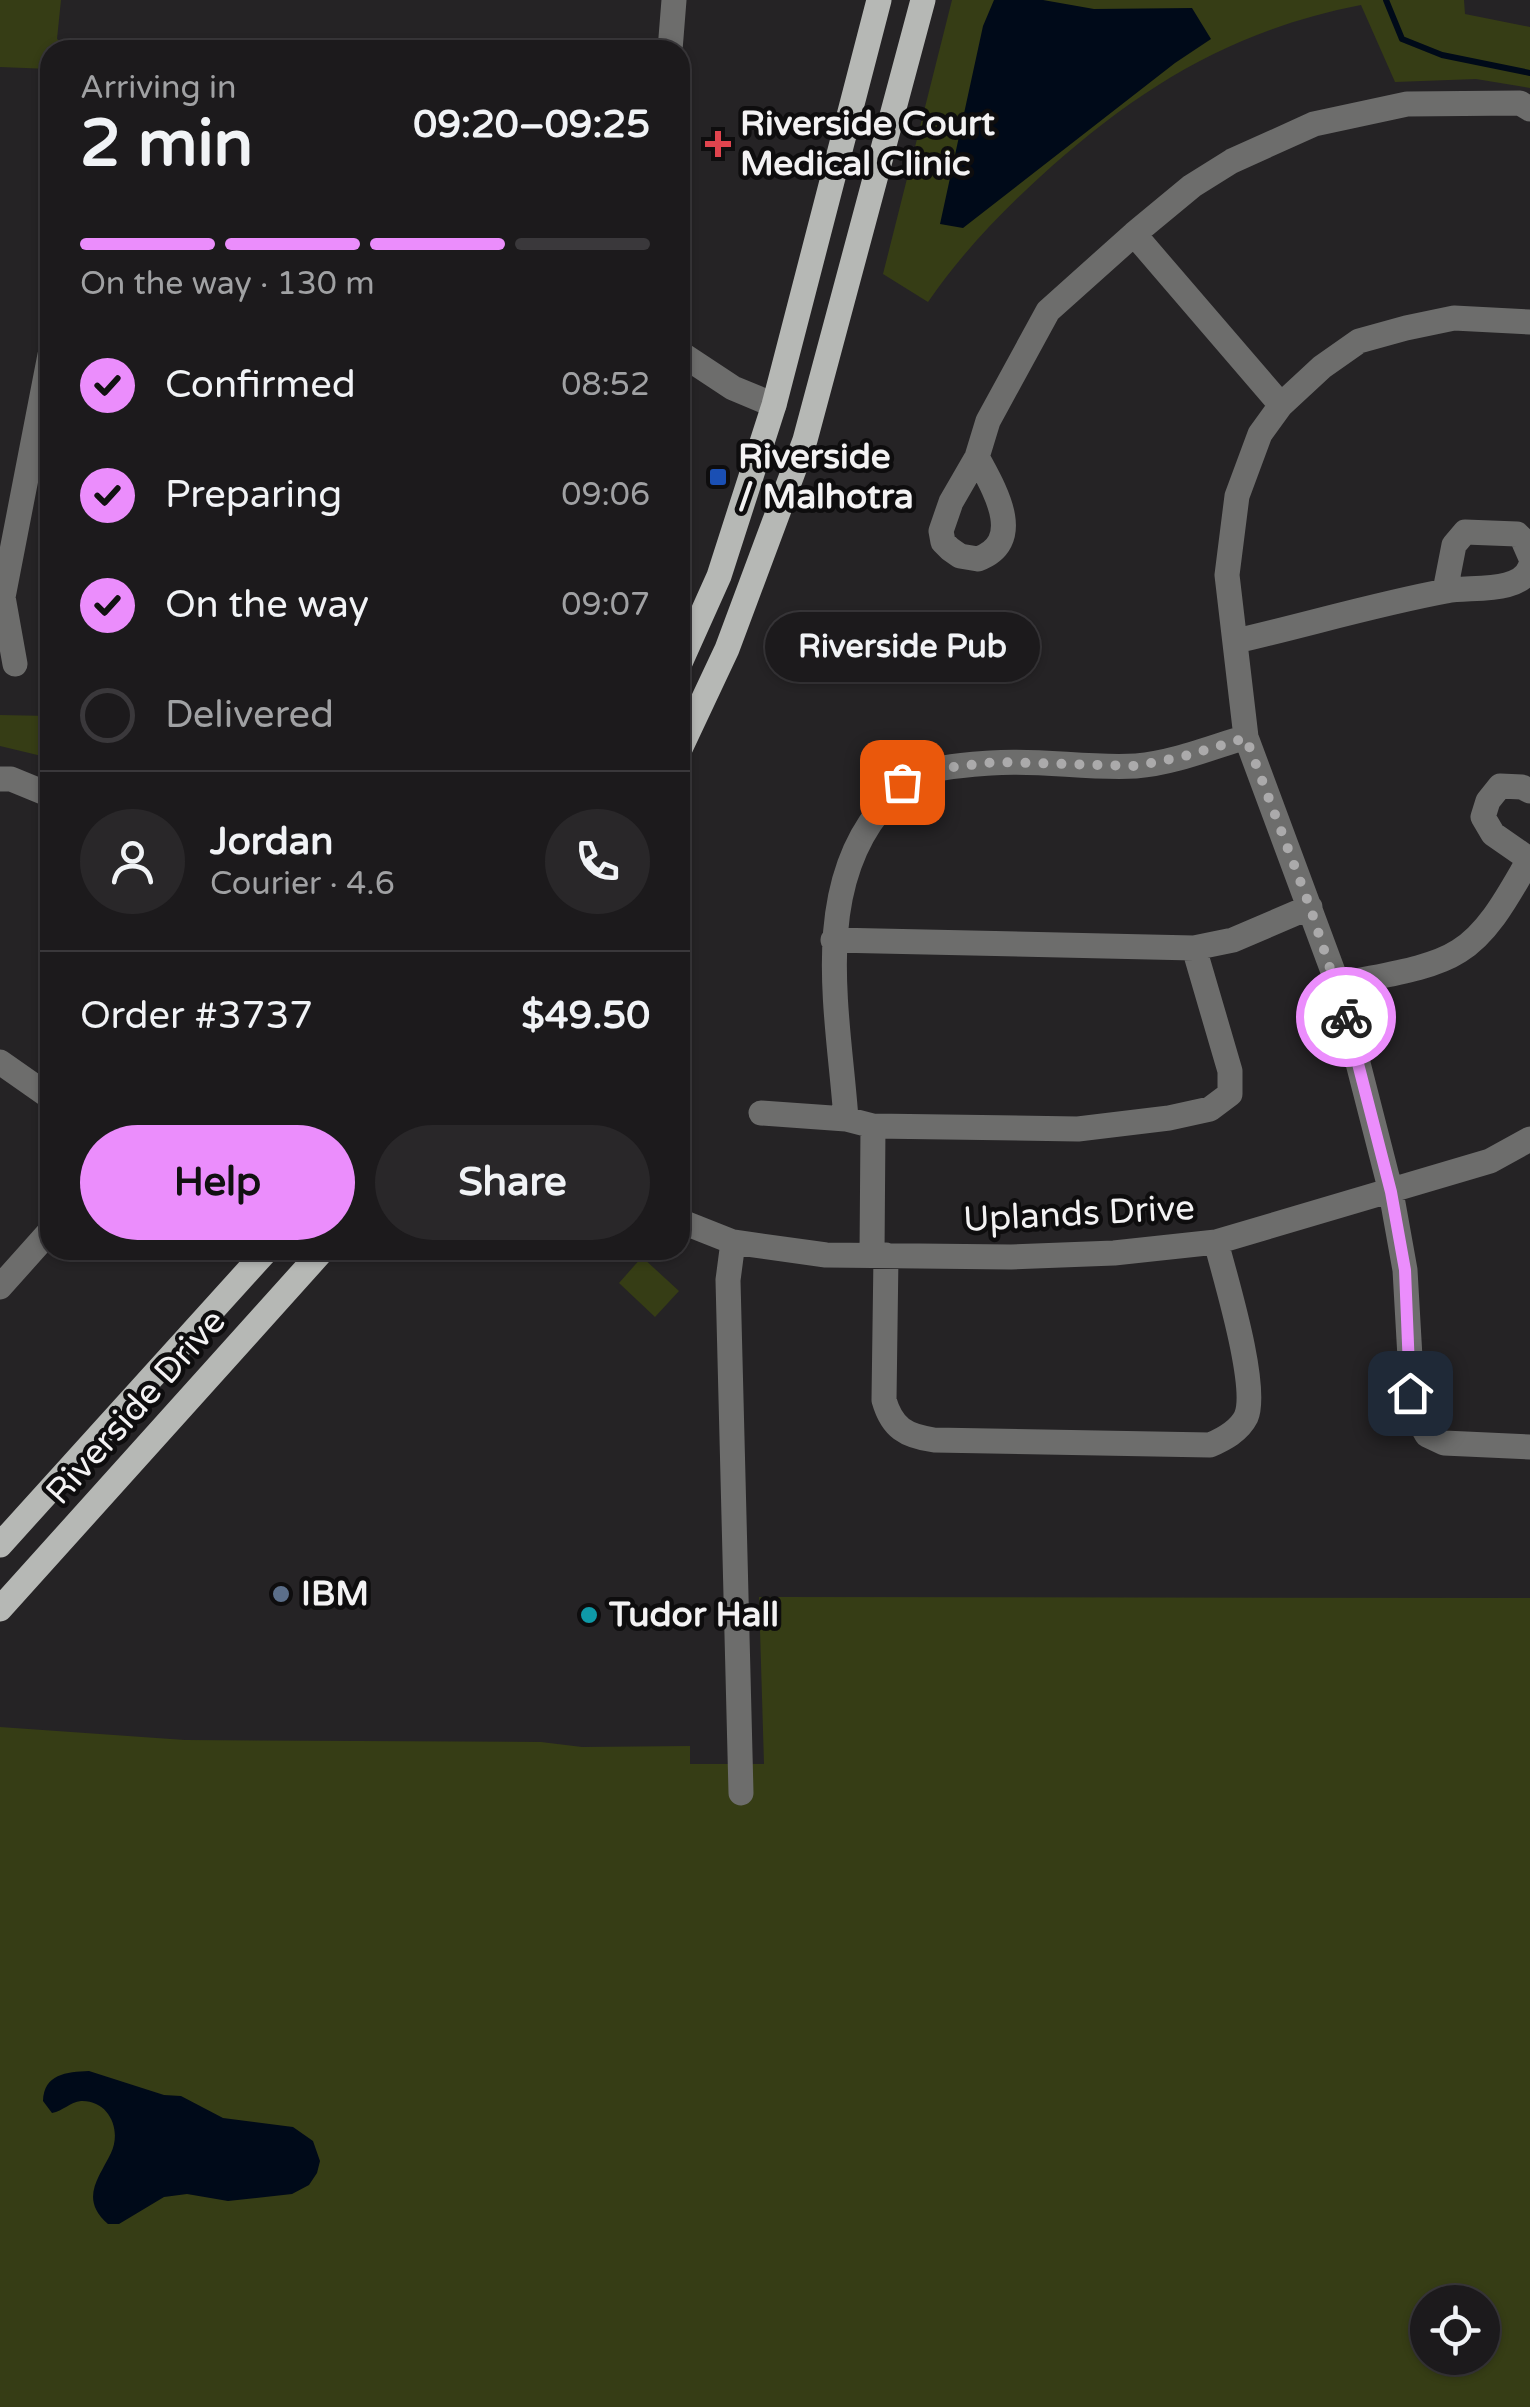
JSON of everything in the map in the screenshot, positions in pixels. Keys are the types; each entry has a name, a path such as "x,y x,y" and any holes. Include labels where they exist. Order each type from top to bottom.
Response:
{"main road":[{"path":"690,641 719,576 774,406 879,0"},
{"path":"690,728 719,667 805,440 923,0"},
{"name":"Riverside Drive","path":"0,1545 258,1260"},
{"name":"Riverside Drive","path":"0,1610 314,1260"}],"street":[{"path":"671,40 674,0"},
{"path":"977,457 988,421 1048,311 1192,186 1232,161 1314,124 1407,104 1520,103 1530,109"},
{"path":"1134,234 1281,405"},
{"path":"1530,322 1454,318 1360,341 1322,367 1281,405 1260,434 1238,496 1227,575 1246,738 1338,985 1391,1192 1405,1270 1413,1410 1427,1435 1444,1443 1530,1447"},
{"path":"690,360 733,388 774,406"},
{"path":"14,664 3,597 40,406"},
{"path":"1444,591 1454,545 1465,532 1518,534 1530,556"},
{"path":"1236,641 1444,591 1518,583 1530,568"},
{"path":"846,1120 834,940 836,907 850,862 872,820 902,782 946,768 995,762 1137,766 1246,738"},
{"path":"0,779 40,792"},
{"path":"1338,985 1442,960 1476,938 1530,859 1493,834 1483,817 1488,801 1500,786 1530,791"},
{"path":"834,940 1194,948 1233,940 1310,907"},
{"path":"761,1112 874,1126 1078,1129 1210,1109 1230,1094 1230,1072 1194,948"},
{"path":"0,1062 40,1090"},
{"path":"874,1126 884,1400 889,1418 910,1436 934,1440 1210,1444 1232,1433 1248,1412 1248,1374 1216,1242"},
{"name":"Uplands Drive","path":"690,1226 734,1242 826,1254 1011,1258 1114,1253 1216,1242 1490,1161 1530,1140"},
{"path":"734,1242 728,1269 741,1794"},
{"path":"0,1287 40,1243"}],"green space":[{"path":"0,0 61,0 58,40 40,40 40,69 0,67"},
{"path":"952,0 1464,0 1465,14 1530,27 1530,88 1476,79 1395,82 1361,5 1274,29 1195,63 1087,136 1002,214 928,302 883,274"},
{"path":"0,715 40,716 40,756 0,746"},
{"path":"639,1260 645,1260 679,1291 655,1317 619,1283"},
{"path":"759,1597 1530,1598 1530,2407 0,2407 0,1727 185,1740 690,1746 690,1764 764,1764"}],"water":[{"path":"994,0 1043,0 1094,9 1192,8 1211,39 963,228 940,224 983,26"},
{"path":"89,2071 164,2095 181,2096 223,2118 293,2127 313,2141 320,2161 317,2173 309,2185 292,2194 228,2201 187,2194 164,2197 119,2224 108,2224 99,2215 93,2197 114,2144 111,2118 91,2102 77,2102 52,2113 43,2101 47,2085 58,2076"}],"waterway":[{"path":"1386,0 1402,39 1442,55 1530,73"}],"way so far":[{"path":"902,782 946,768 995,762 1137,766 1246,738 1338,985 1346,1017"}],"place":[{"name":"Riverside Court Medical Clinic","path":"718,144"},
{"name":"Riverside / Malhotra","path":"718,477"},
{"name":"Riverside Pub","path":"902,782"},
{"name":"IBM","path":"281,1594"},
{"name":"Tudor Hall","path":"589,1615"}],"route":[{"path":"1346,1017 1391,1192 1405,1270 1410,1393"}]}
